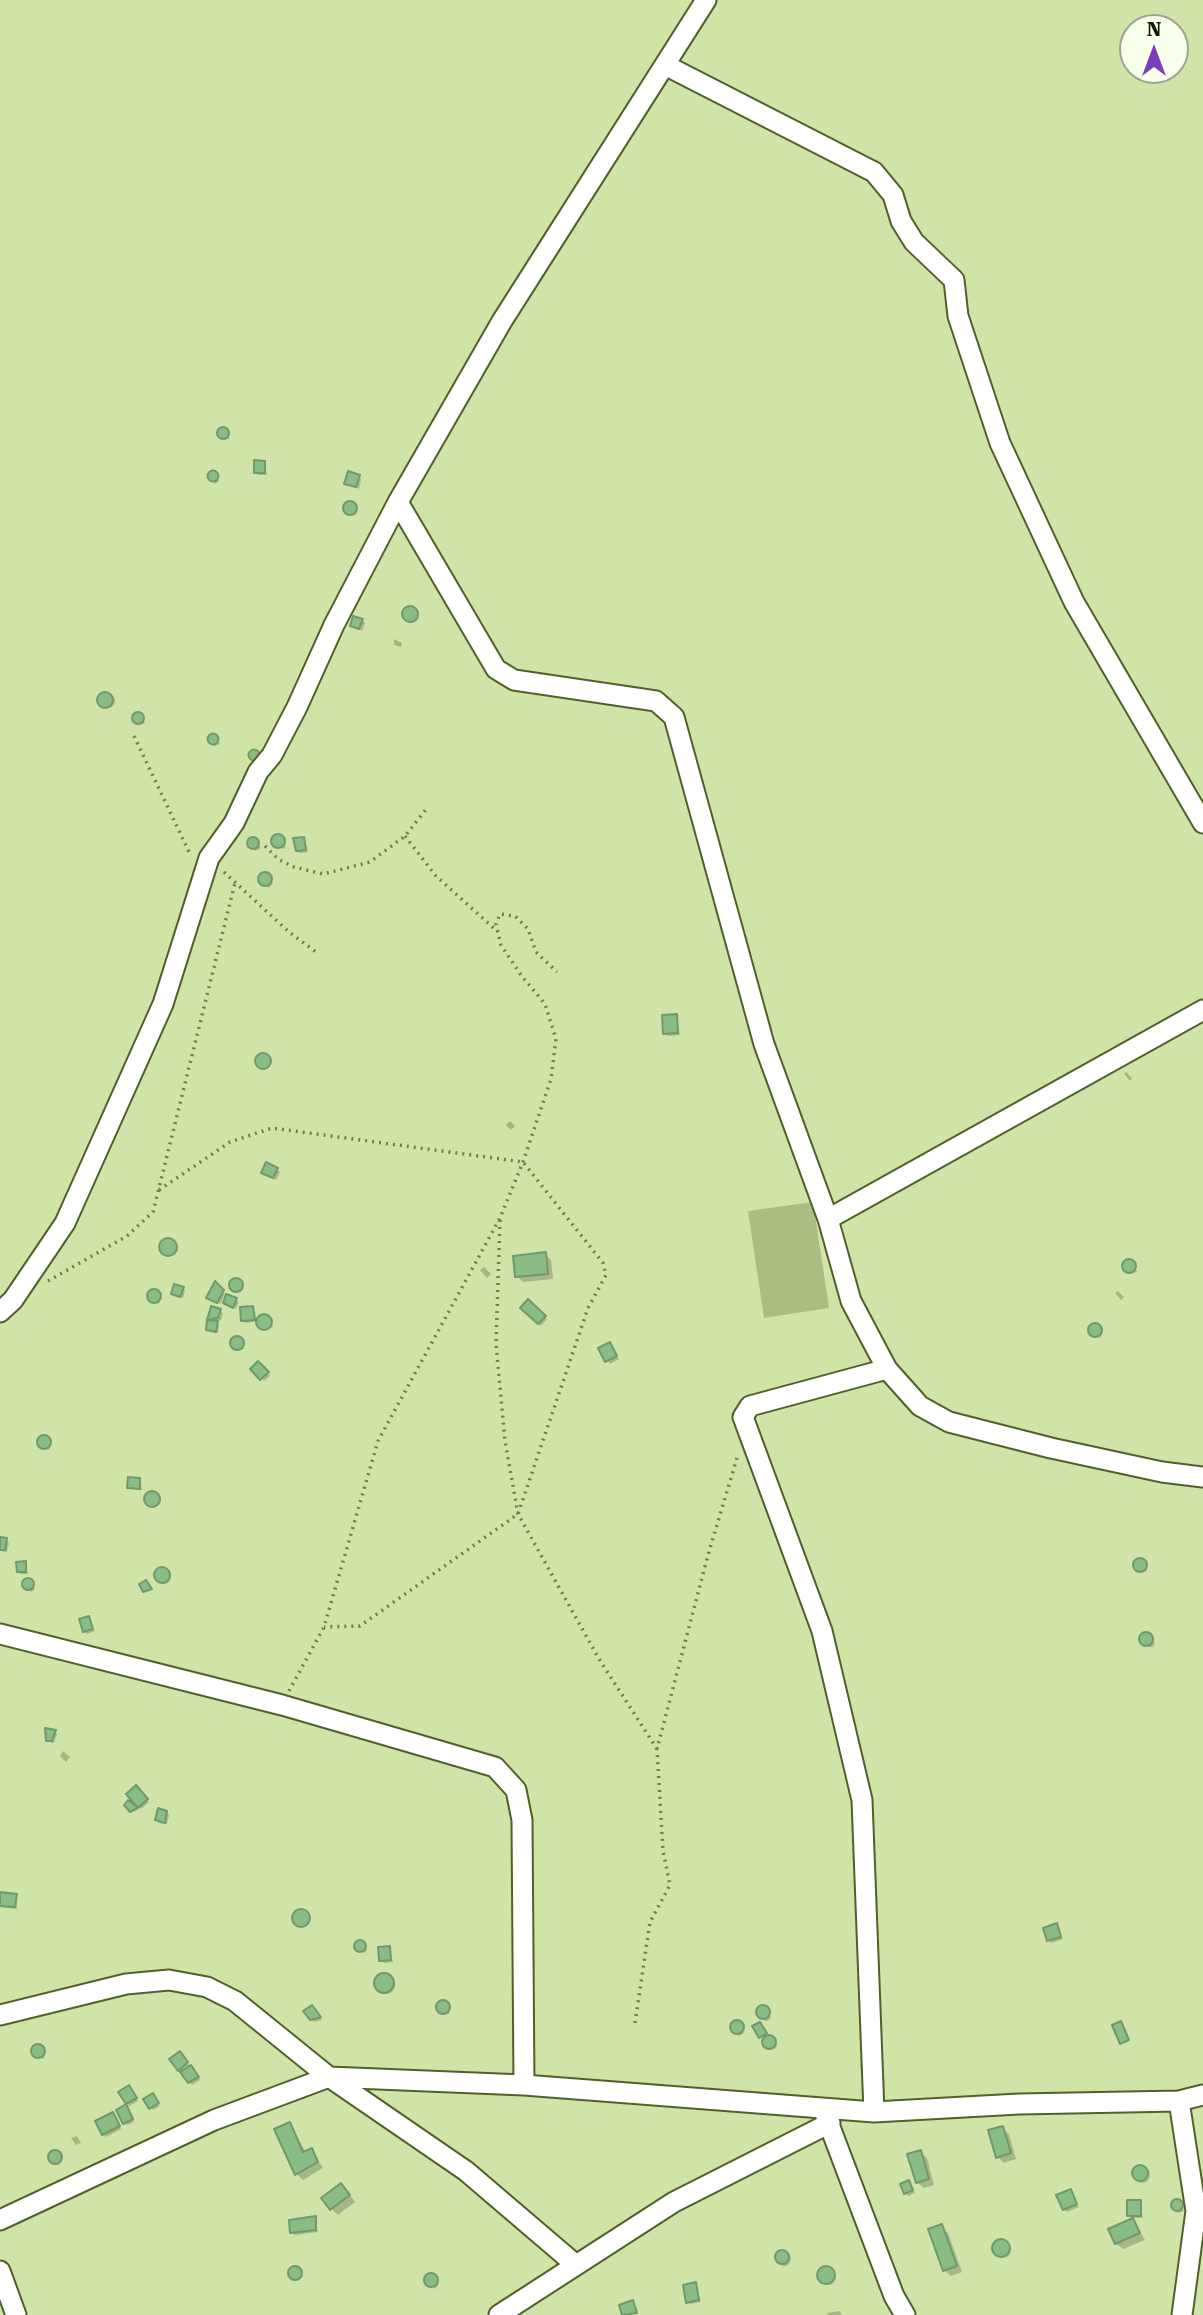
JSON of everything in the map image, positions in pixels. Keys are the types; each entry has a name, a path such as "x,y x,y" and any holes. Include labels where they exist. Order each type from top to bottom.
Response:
{"street":[{"path":"0,1312 13,1300 65,1223 163,1004 209,858 234,823 258,772 272,755 334,625 398,502 502,321 706,0"},
{"path":"664,65 874,172 893,195 901,221 914,242 954,280 958,316 1005,456 1074,603 1203,823"},
{"path":"398,502 496,669 513,680 656,701 674,717 764,1044 828,1219 851,1301 887,1369 920,1406 949,1422 1051,1448 1162,1472 1203,1477"},
{"path":"828,1219 1203,1010"},
{"path":"874,2112 862,1800 822,1631 743,1416 750,1406 887,1369"},
{"path":"0,1634 282,1705 495,1767 516,1790 522,1820 524,2085"},
{"path":"0,2015 127,1984 169,1980 207,1987 235,2001 329,2077 466,2171 576,2265"},
{"path":"0,2220 214,2120 329,2077 524,2085 827,2116 1019,2104 1179,2101 1203,2095"},
{"path":"1179,2101 1196,2211 1182,2315"},
{"path":"499,2315 674,2202 827,2116"},
{"path":"827,2116 894,2296 905,2315"},
{"path":"0,2271 16,2315"}],"path":[{"path":"134,736 202,880"},
{"path":"265,846 278,859 294,867 323,874 370,862 405,836 427,808"},
{"path":"405,836 436,876 498,932"},
{"path":"209,858 316,952"},
{"path":"46,1282 127,1236 153,1212 235,883"},
{"path":"282,1705 324,1627 378,1441 500,1218 523,1162 551,1079 556,1039 545,1004 501,945 496,924 500,914 515,916 528,929 536,952 557,972"},
{"path":"159,1189 230,1142 272,1128 523,1162 603,1263 606,1275 588,1308 518,1514 360,1626 324,1627"},
{"path":"500,1218 496,1345 505,1441 518,1514 599,1658 657,1749"},
{"path":"635,2022 650,1922 670,1885 663,1851 657,1749 708,1555 746,1429"}],"green space":[{"path":"813,1202 829,1308 764,1318 748,1211"}],"building":[{"path":"223,427 229,433 223,439 217,433"},
{"path":"254,460 265,461 265,473 254,473"},
{"path":"213,470 219,476 213,482 207,476"},
{"path":"348,471 360,475 356,487 344,484"},
{"path":"350,501 355,503 355,513 350,515 345,513 343,508 345,503"},
{"path":"407,606 413,606 418,614 416,620 407,622 402,617 402,611"},
{"path":"353,616 363,619 359,629 350,626"},
{"path":"105,692 111,694 111,706 105,708 99,706 97,700 99,694"},
{"path":"138,712 144,718 138,724 132,718"},
{"path":"213,733 219,739 213,745 207,739"},
{"path":"254,749 260,755 254,761 248,755"},
{"path":"278,834 283,836 283,846 278,848 273,846 271,841 273,836"},
{"path":"253,837 259,843 253,849 247,843"},
{"path":"304,837 306,850 296,851 293,838"},
{"path":"265,872 270,874 270,884 265,886 260,884 258,879 260,874"},
{"path":"677,1014 678,1033 663,1034 662,1015"},
{"path":"263,1053 271,1061 263,1069 255,1061"},
{"path":"266,1162 278,1168 273,1178 261,1173"},
{"path":"168,1238 176,1243 177,1247 172,1255 168,1256 160,1251 159,1247 164,1239"},
{"path":"546,1252 548,1274 515,1277 513,1256"},
{"path":"1129,1259 1134,1261 1134,1271 1129,1273 1124,1271 1122,1266 1124,1261"},
{"path":"236,1278 241,1280 241,1290 236,1292 231,1290 229,1285 231,1280"},
{"path":"215,1281 224,1290 217,1303 206,1298"},
{"path":"174,1284 184,1287 180,1297 171,1294"},
{"path":"154,1289 159,1291 159,1301 154,1303 149,1301 147,1296 149,1291"},
{"path":"226,1294 237,1298 233,1308 223,1303"},
{"path":"528,1299 546,1316 538,1324 520,1308"},
{"path":"211,1306 221,1309 218,1318 207,1320"},
{"path":"253,1306 255,1320 241,1321 240,1307"},
{"path":"264,1314 270,1316 270,1328 264,1330 258,1328 256,1322 258,1316"},
{"path":"207,1320 218,1321 216,1332 206,1330"},
{"path":"1095,1323 1100,1325 1100,1335 1095,1337 1090,1335 1088,1330 1090,1325"},
{"path":"237,1336 242,1338 242,1348 237,1350 232,1348 230,1343 232,1338"},
{"path":"610,1342 617,1356 605,1362 598,1348"},
{"path":"258,1361 269,1372 260,1380 250,1369"},
{"path":"44,1435 49,1437 49,1447 44,1449 39,1447 37,1442 39,1437"},
{"path":"128,1477 140,1478 140,1489 127,1488"},
{"path":"149,1491 155,1491 160,1499 158,1505 149,1507 144,1502 144,1496"},
{"path":"0,1537 7,1538 5,1550 0,1550"},
{"path":"1140,1558 1145,1560 1145,1570 1140,1572 1135,1570 1133,1565 1135,1560"},
{"path":"26,1561 26,1572 17,1572 16,1562"},
{"path":"159,1567 165,1567 170,1575 168,1581 159,1583 154,1578 154,1572"},
{"path":"23,1579 33,1579 33,1589 23,1589"},
{"path":"146,1580 152,1589 143,1592 139,1584"},
{"path":"89,1616 93,1629 83,1632 79,1619"},
{"path":"1146,1632 1151,1634 1151,1644 1146,1646 1141,1644 1139,1639 1141,1634"},
{"path":"45,1728 56,1730 52,1741 46,1741"},
{"path":"136,1785 148,1799 138,1808 126,1794"},
{"path":"128,1800 138,1808 130,1812 124,1805"},
{"path":"158,1808 167,1811 165,1823 155,1820"},
{"path":"0,1892 17,1894 15,1907 0,1906"},
{"path":"297,1909 305,1909 310,1918 308,1925 297,1927 292,1922 292,1914"},
{"path":"1057,1923 1061,1937 1047,1941 1043,1928"},
{"path":"360,1940 366,1946 360,1952 354,1946"},
{"path":"390,1946 391,1960 379,1961 378,1947"},
{"path":"384,1973 391,1976 394,1983 391,1990 384,1993 377,1990 374,1983 377,1976"},
{"path":"443,2000 448,2002 448,2012 443,2014 438,2012 436,2007 438,2002"},
{"path":"312,2005 321,2017 310,2020 303,2011"},
{"path":"763,2005 768,2007 768,2017 763,2019 758,2017 756,2012 758,2007"},
{"path":"737,2020 742,2022 742,2032 737,2034 732,2032 730,2027 732,2022"},
{"path":"1121,2021 1129,2040 1120,2044 1112,2025"},
{"path":"760,2022 767,2033 759,2038 752,2026"},
{"path":"769,2035 774,2037 774,2047 769,2049 764,2047 762,2042 764,2037"},
{"path":"35,2044 41,2044 45,2051 41,2058 35,2058 31,2054 31,2048"},
{"path":"180,2051 188,2062 178,2071 169,2059"},
{"path":"191,2065 199,2077 188,2083 180,2072"},
{"path":"129,2085 137,2098 126,2104 118,2092"},
{"path":"153,2093 159,2103 149,2109 143,2099"},
{"path":"126,2104 133,2119 123,2124 116,2110"},
{"path":"113,2112 120,2126 102,2135 95,2121"},
{"path":"290,2122 303,2152 312,2148 318,2162 295,2175 274,2129"},
{"path":"1003,2126 1011,2153 996,2158 988,2130"},
{"path":"55,2150 60,2152 60,2162 55,2164 50,2162 48,2157 50,2152"},
{"path":"921,2150 929,2179 916,2183 907,2154"},
{"path":"1137,2165 1143,2165 1148,2173 1146,2179 1137,2181 1132,2176 1132,2170"},
{"path":"909,2180 913,2190 904,2194 900,2184"},
{"path":"341,2183 350,2195 330,2210 321,2198"},
{"path":"1071,2189 1077,2204 1063,2210 1056,2195"},
{"path":"1177,2199 1183,2205 1177,2211 1171,2205"},
{"path":"1127,2200 1141,2200 1141,2216 1127,2216"},
{"path":"316,2216 316,2230 290,2233 289,2220"},
{"path":"1133,2218 1140,2233 1115,2244 1108,2229"},
{"path":"942,2224 957,2266 943,2271 928,2229"},
{"path":"1001,2239 1007,2242 1010,2248 1007,2254 1001,2257 995,2254 992,2248 995,2242"},
{"path":"779,2250 785,2250 789,2257 785,2264 779,2264 775,2260 775,2254"},
{"path":"292,2266 298,2266 302,2273 298,2280 292,2280 288,2276 288,2270"},
{"path":"826,2266 832,2269 835,2275 832,2281 826,2284 820,2281 817,2275 820,2269"},
{"path":"431,2273 436,2275 436,2285 431,2287 426,2285 424,2280 426,2275"},
{"path":"696,2282 699,2300 686,2303 683,2285"},
{"path":"633,2300 637,2313 622,2315 619,2305"}]}
